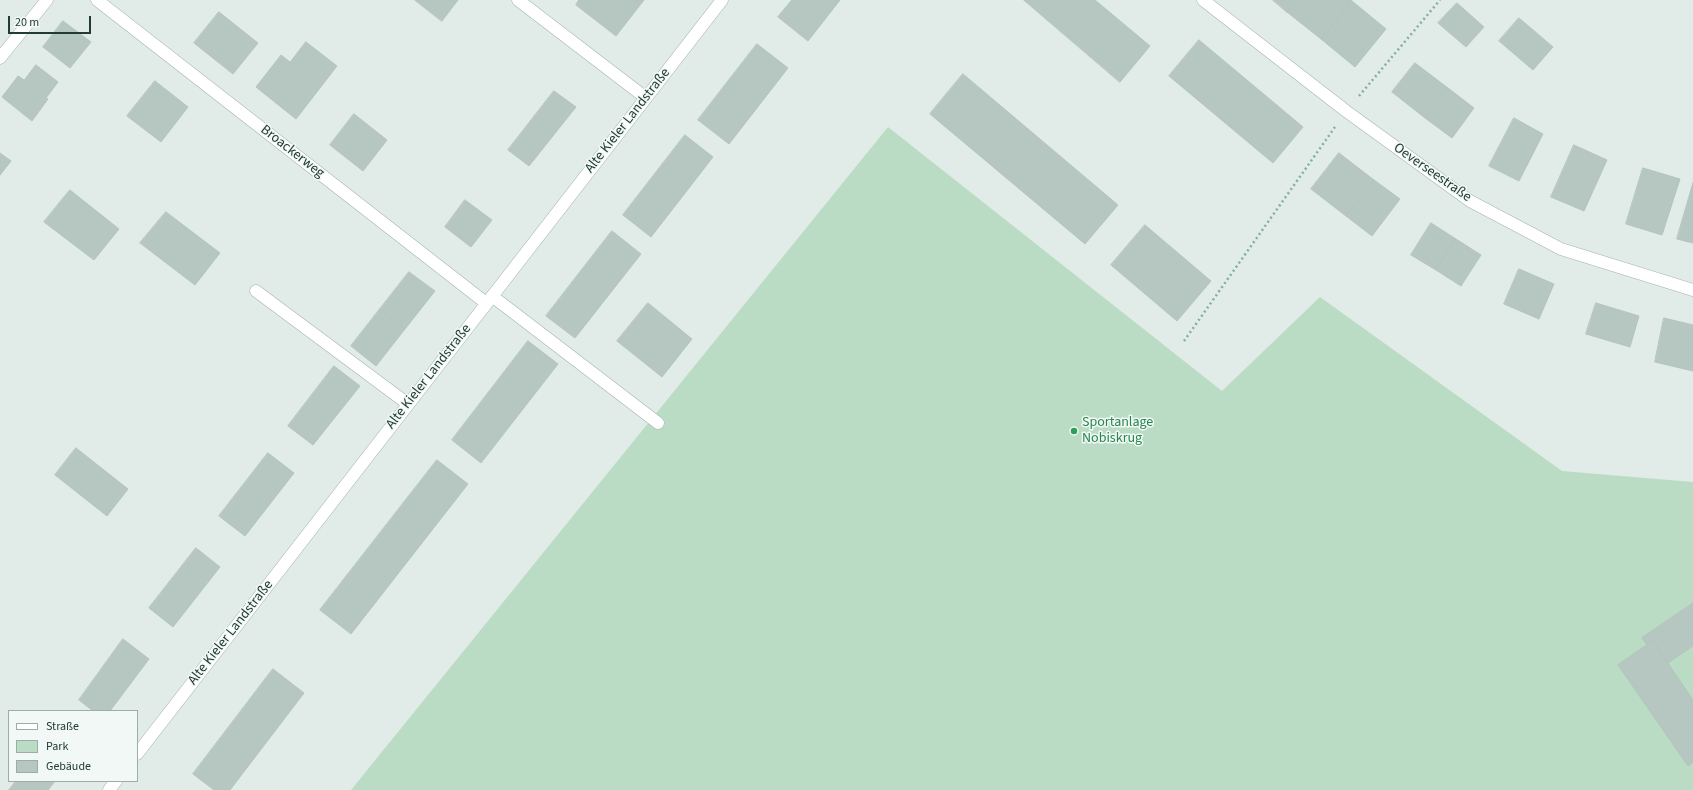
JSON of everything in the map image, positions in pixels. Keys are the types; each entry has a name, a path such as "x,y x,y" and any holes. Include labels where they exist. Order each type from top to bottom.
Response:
{"street":[{"path":"0,58 47,0"},
{"name":"Broackerweg","path":"97,0 489,300 658,423"},
{"path":"518,0 646,98"},
{"name":"Alte Kieler Landstraße","path":"138,753 722,0"},
{"name":"Oeverseestraße","path":"1203,0 1346,111 1470,201 1561,249 1693,290"},
{"path":"256,291 408,404"},
{"path":"109,790 115,782"}],"path":[{"path":"1184,341 1346,111 1440,0"}],"green space":[{"name":"Sportanlage Nobiskrug","path":"888,127 1222,391 1320,297 1562,471 1693,482 1693,790 351,790"}],"building":[{"path":"415,0 458,0 442,21"},
{"path":"579,0 644,0 616,36 576,5"},
{"path":"792,0 840,0 808,41 778,17"},
{"path":"1024,0 1095,0 1150,46 1120,82"},
{"path":"1273,0 1297,0 1287,12"},
{"path":"1297,0 1352,1 1321,39 1287,12"},
{"path":"1352,1 1386,29 1355,67 1321,39"},
{"path":"1457,3 1484,27 1466,47 1438,23"},
{"path":"219,12 258,43 233,74 194,43"},
{"path":"1519,18 1553,47 1533,70 1499,41"},
{"path":"63,21 91,42 70,68 43,47"},
{"path":"1199,40 1303,127 1273,163 1169,76"},
{"path":"306,42 337,66 296,119 256,87 281,55 290,62"},
{"path":"757,44 788,68 729,144 698,120"},
{"path":"1415,63 1448,88 1425,118 1392,92"},
{"path":"36,65 58,82 32,121 2,97 18,76 24,80"},
{"path":"963,74 1118,205 1085,244 930,114"},
{"path":"155,81 188,107 161,142 127,116"},
{"path":"1448,88 1474,108 1452,138 1425,118"},
{"path":"554,91 576,107 529,166 508,150"},
{"path":"354,114 387,140 363,171 330,145"},
{"path":"1514,118 1543,134 1519,181 1489,166"},
{"path":"685,135 713,157 651,237 623,215"},
{"path":"1574,145 1607,160 1584,211 1551,197"},
{"path":"0,153 11,161 0,175"},
{"path":"1339,153 1374,180 1346,216 1311,189"},
{"path":"1643,168 1680,179 1662,235 1626,224"},
{"path":"1374,180 1400,199 1372,236 1346,216"},
{"path":"1693,183 1693,243 1677,239"},
{"path":"70,190 119,229 94,260 44,222"},
{"path":"465,200 492,220 471,247 445,227"},
{"path":"166,212 220,253 195,285 140,243"},
{"path":"1431,223 1456,239 1436,270 1411,255"},
{"path":"1145,225 1211,281 1177,321 1111,265"},
{"path":"612,231 641,254 575,338 546,316"},
{"path":"1456,239 1481,255 1461,286 1436,270"},
{"path":"1519,269 1554,284 1539,319 1504,304"},
{"path":"409,272 435,291 405,329 380,309"},
{"path":"648,303 692,339 662,377 617,341"},
{"path":"1596,303 1639,316 1630,347 1586,334"},
{"path":"380,309 405,329 376,366 351,346"},
{"path":"1664,318 1693,325 1693,371 1655,362"},
{"path":"528,341 558,364 481,463 452,440"},
{"path":"334,366 360,386 313,445 288,426"},
{"path":"76,448 128,489 107,516 55,475"},
{"path":"268,453 294,473 245,536 219,516"},
{"path":"437,460 468,484 351,634 320,610"},
{"path":"196,548 220,567 173,627 149,608"},
{"path":"1693,603 1693,646 1668,663 1653,641 1647,645 1642,638"},
{"path":"123,639 149,659 111,710 92,710 79,700"},
{"path":"1653,641 1693,700 1693,762 1688,766 1618,665"},
{"path":"273,669 304,693 230,790 214,790 193,774"},
{"path":"15,782 54,782 48,790 9,790"}],"place":[{"name":"Sportanlage Nobiskrug","path":"1074,431"}]}
